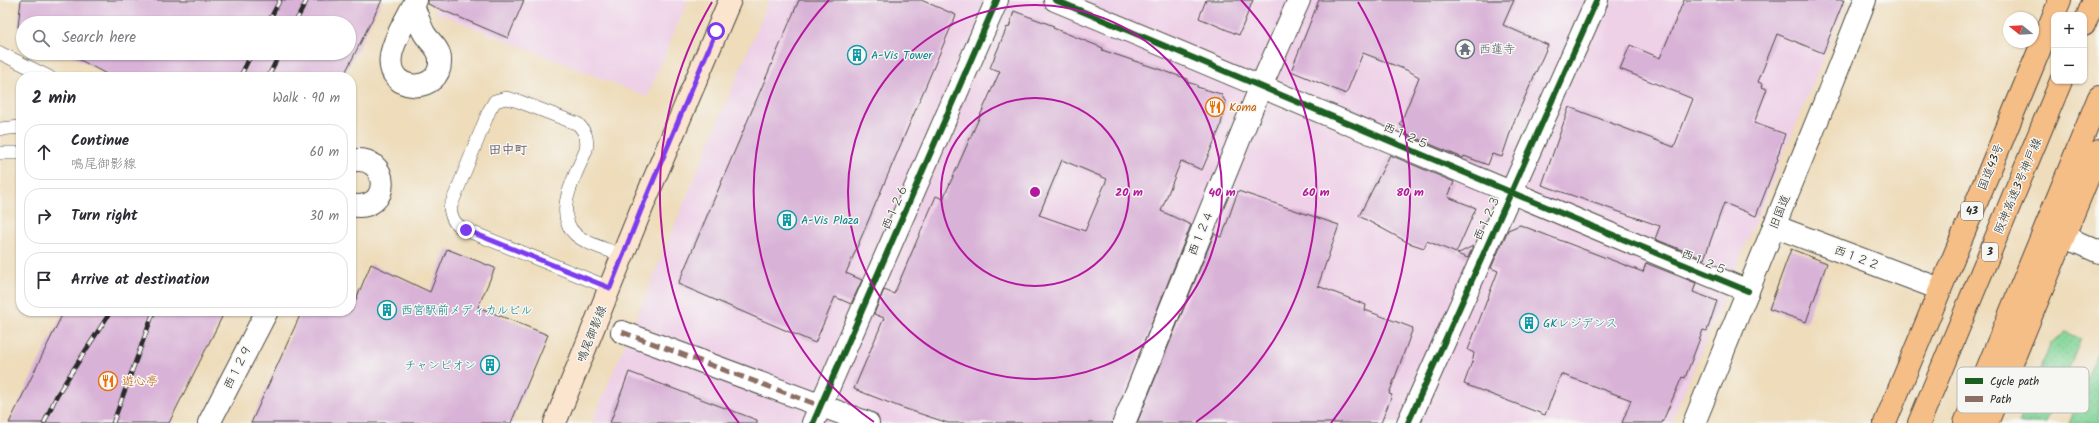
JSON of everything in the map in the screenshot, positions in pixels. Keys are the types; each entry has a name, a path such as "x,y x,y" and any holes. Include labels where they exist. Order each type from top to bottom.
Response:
{"highway":[{"name":"国道43号","path":"1885,423 2060,0"},
{"path":"2087,18 2094,0"},
{"name":"阪神高速3号神戸線","path":"1919,423 2060,84"},
{"path":"1988,367 2099,97"},
{"path":"2010,367 2099,151"},
{"path":"1965,423 1969,413"},
{"path":"1987,423 1991,413"}],"street":[{"name":"鳴尾御影線","path":"555,423 730,0"},
{"name":"西１２６","path":"817,415 997,0"},
{"name":"西１２５","path":"1055,0 1261,86 1510,194 1748,291"},
{"name":"西１２４","path":"1124,423 1261,86 1299,0"},
{"name":"西１２３","path":"1408,423 1597,0"},
{"name":"旧国道","path":"1694,423 1865,0"},
{"path":"356,161 362,160 371,163 379,171 382,180 381,190 377,199 369,205 356,207"},
{"name":"西１２２","path":"1774,226 1940,289"},
{"path":"2065,237 2099,252"},
{"name":"西１２９","path":"209,423 264,316"},
{"path":"622,332 817,415 868,423"}],"lane":[{"path":"0,52 39,72"},
{"path":"610,288 466,230 458,226 451,218 450,208 489,111 495,101 506,98 518,101 578,124 585,131 587,141 586,150 564,205 566,221 575,234 623,256"},
{"path":"0,129 16,127"},
{"path":"0,153 16,153"}],"shaded area":[{"path":"440,0 688,0 647,97 435,12"},
{"path":"769,0 1848,0 1671,423 592,423"}],"green space":[{"path":"2066,332 2081,339 2069,367 2041,367 2051,343"},
{"path":"2099,348 2099,423 2069,423 2073,413 2089,413 2089,373"},
{"path":"2023,413 2050,413 2046,423 2019,423"}],"building":[{"path":"21,0 382,0 356,51 356,16 19,16"},
{"path":"428,0 524,0 508,38 428,4"},
{"path":"799,0 921,0 956,15 846,273 862,280 851,304 835,297 815,343 678,284"},
{"path":"1206,0 1253,0 1239,35 1199,18"},
{"path":"1319,0 1514,0 1503,25 1548,45 1513,124 1502,157 1492,154 1488,165 1464,156 1463,158 1401,132 1404,127 1400,125 1419,77 1409,71 1363,53 1346,94 1291,71"},
{"path":"1684,0 1844,0 1823,53 1777,34 1758,82 1763,84 1762,87 1767,89 1754,123 1785,134 1777,158 1778,159 1756,216 1724,203 1704,259 1655,239 1660,226 1542,185 1569,107 1674,147 1693,99 1620,69 1630,45 1660,58"},
{"path":"1014,11 1054,26 1053,28 1103,48 1102,50 1188,79 1187,82 1197,85 1197,87 1221,94 1226,103 1220,128 1202,170 1181,161 1161,211 1191,225 1112,423 948,423 900,407 854,389 884,318 874,314 884,290 894,294 936,196 943,199 1000,71 990,68 1007,27 1009,28","holes":["1062,160 1107,179 1085,231 1039,215"]},
{"path":"80,60 352,60 346,72 103,72"},
{"path":"1390,155 1454,182 1448,197 1476,208 1456,253 1427,241 1424,248 1409,243 1359,216"},
{"path":"1238,191 1339,225 1318,286 1366,305 1365,310 1413,328 1389,394 1392,395 1381,423 1137,423 1214,234 1221,237 1223,234"},
{"path":"1520,225 1643,272 1646,263 1696,283 1693,292 1717,301 1707,331 1703,330 1685,378 1682,377 1662,423 1622,423 1631,400 1561,374 1545,415 1464,384 1474,353 1468,350 1498,271 1491,268 1508,230"},
{"path":"1473,246 1468,258 1457,254"},
{"path":"447,249 495,268 478,307 548,335 511,423 251,423 300,316 356,316 356,299 371,264 430,292"},
{"path":"1791,249 1827,263 1806,322 1769,309"},
{"path":"62,316 222,316 169,423 9,423"},
{"path":"629,372 757,420 757,423 610,423"}],"railway":[{"path":"272,16 280,0"},
{"path":"299,16 307,0"},
{"path":"242,72 248,60"},
{"path":"270,72 276,60"},
{"path":"44,423 57,395 108,316"},
{"path":"113,423 152,316"}],"marked path":[{"path":"622,332 821,406"}],"cycle path":[{"path":"813,423 997,0"},
{"path":"1055,0 1748,291"},
{"path":"1408,423 1597,0"}],"place":[{"name":"西蓮寺","path":"1465,49"},
{"name":"A-Vis Tower","path":"857,55"},
{"name":"Koma","path":"1215,107"},
{"name":"A-Vis Plaza","path":"787,220"},
{"name":"西宮駅前メディカルビル","path":"387,310"},
{"name":"GKレジデンス","path":"1529,323"},
{"name":"チャンピオン","path":"490,365"},
{"name":"遊心亭","path":"108,381"}],"district":[{"name":"田中町","path":"508,150"}],"route":[{"path":"466,230 610,288 716,31"}]}
